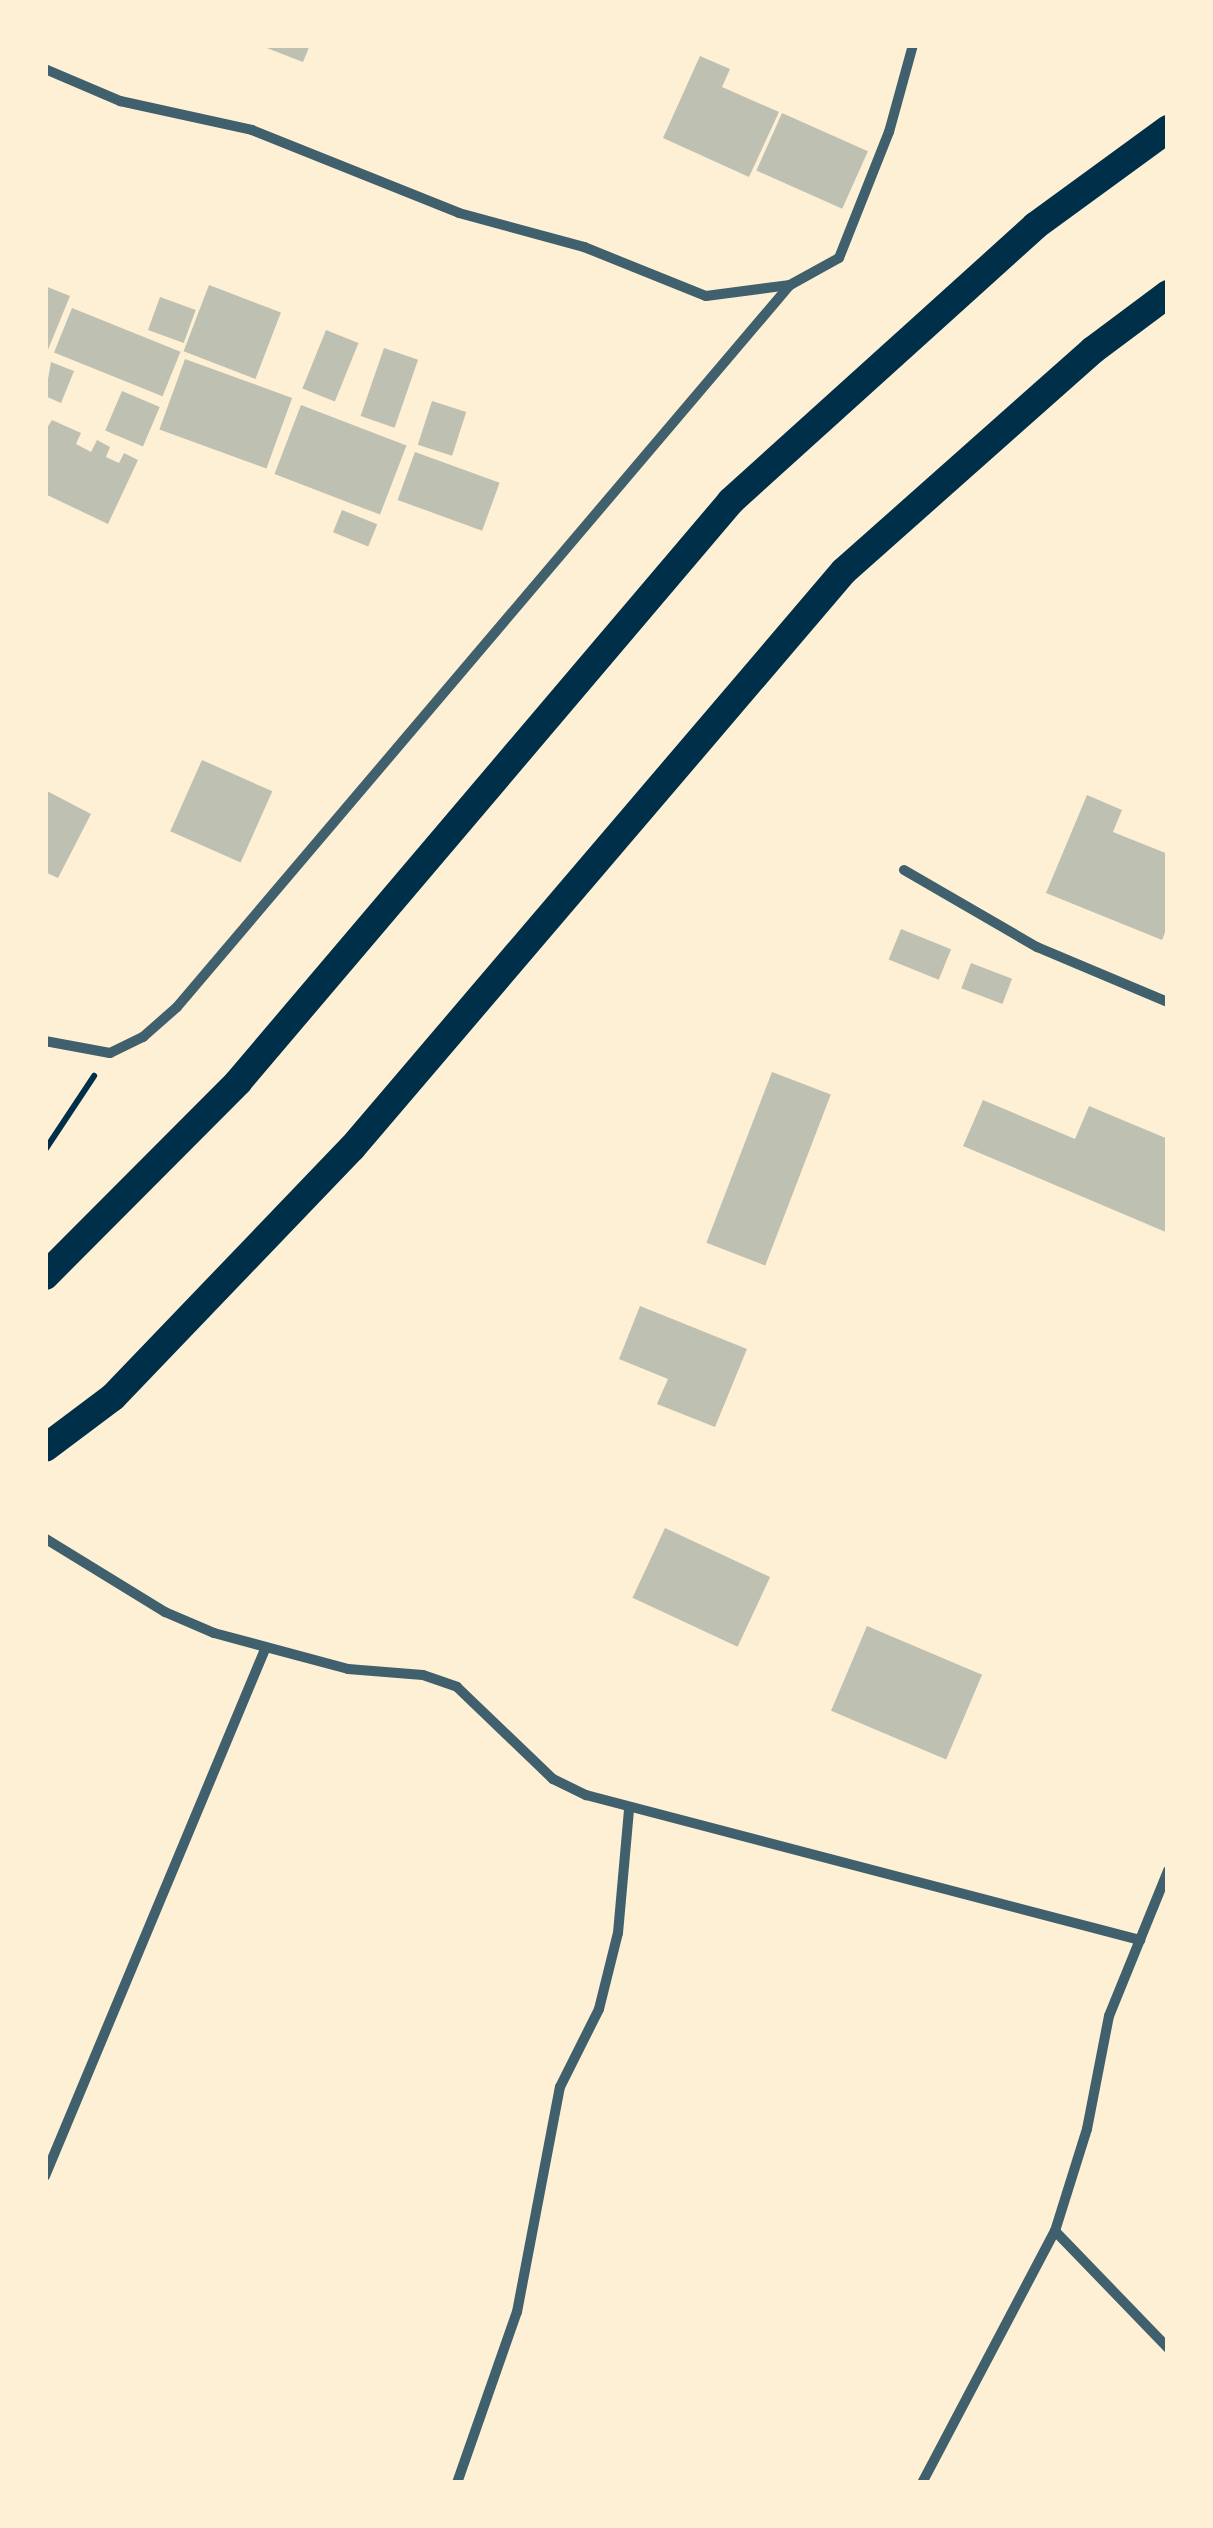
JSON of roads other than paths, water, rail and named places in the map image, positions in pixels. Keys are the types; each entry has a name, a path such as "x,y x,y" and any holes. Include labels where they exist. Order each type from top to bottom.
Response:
{"highway":[{"path":"45,1276 238,1082 731,501 1034,226 1168,129"},
{"path":"45,1448 112,1396 352,1148 844,571 1093,350 1168,294"}],"street":[{"path":"45,1041 110,1052 143,1036 177,1007 790,285 839,258 889,132 913,45"},
{"path":"45,68 120,100 252,130 460,214 584,247 706,296 790,285"},
{"path":"904,870 1037,947 1168,1002"},
{"path":"46,1539 164,1612 266,1647 457,1687 553,1780 629,1810 1140,1940"},
{"path":"45,2176 266,1647"},
{"path":"457,2483 517,2312 560,2087 599,2009 618,1933 629,1810"},
{"path":"922,2483 1056,2231 1086,2129 1109,2016 1168,1871"},
{"path":"1056,2231 1168,2348"}]}
